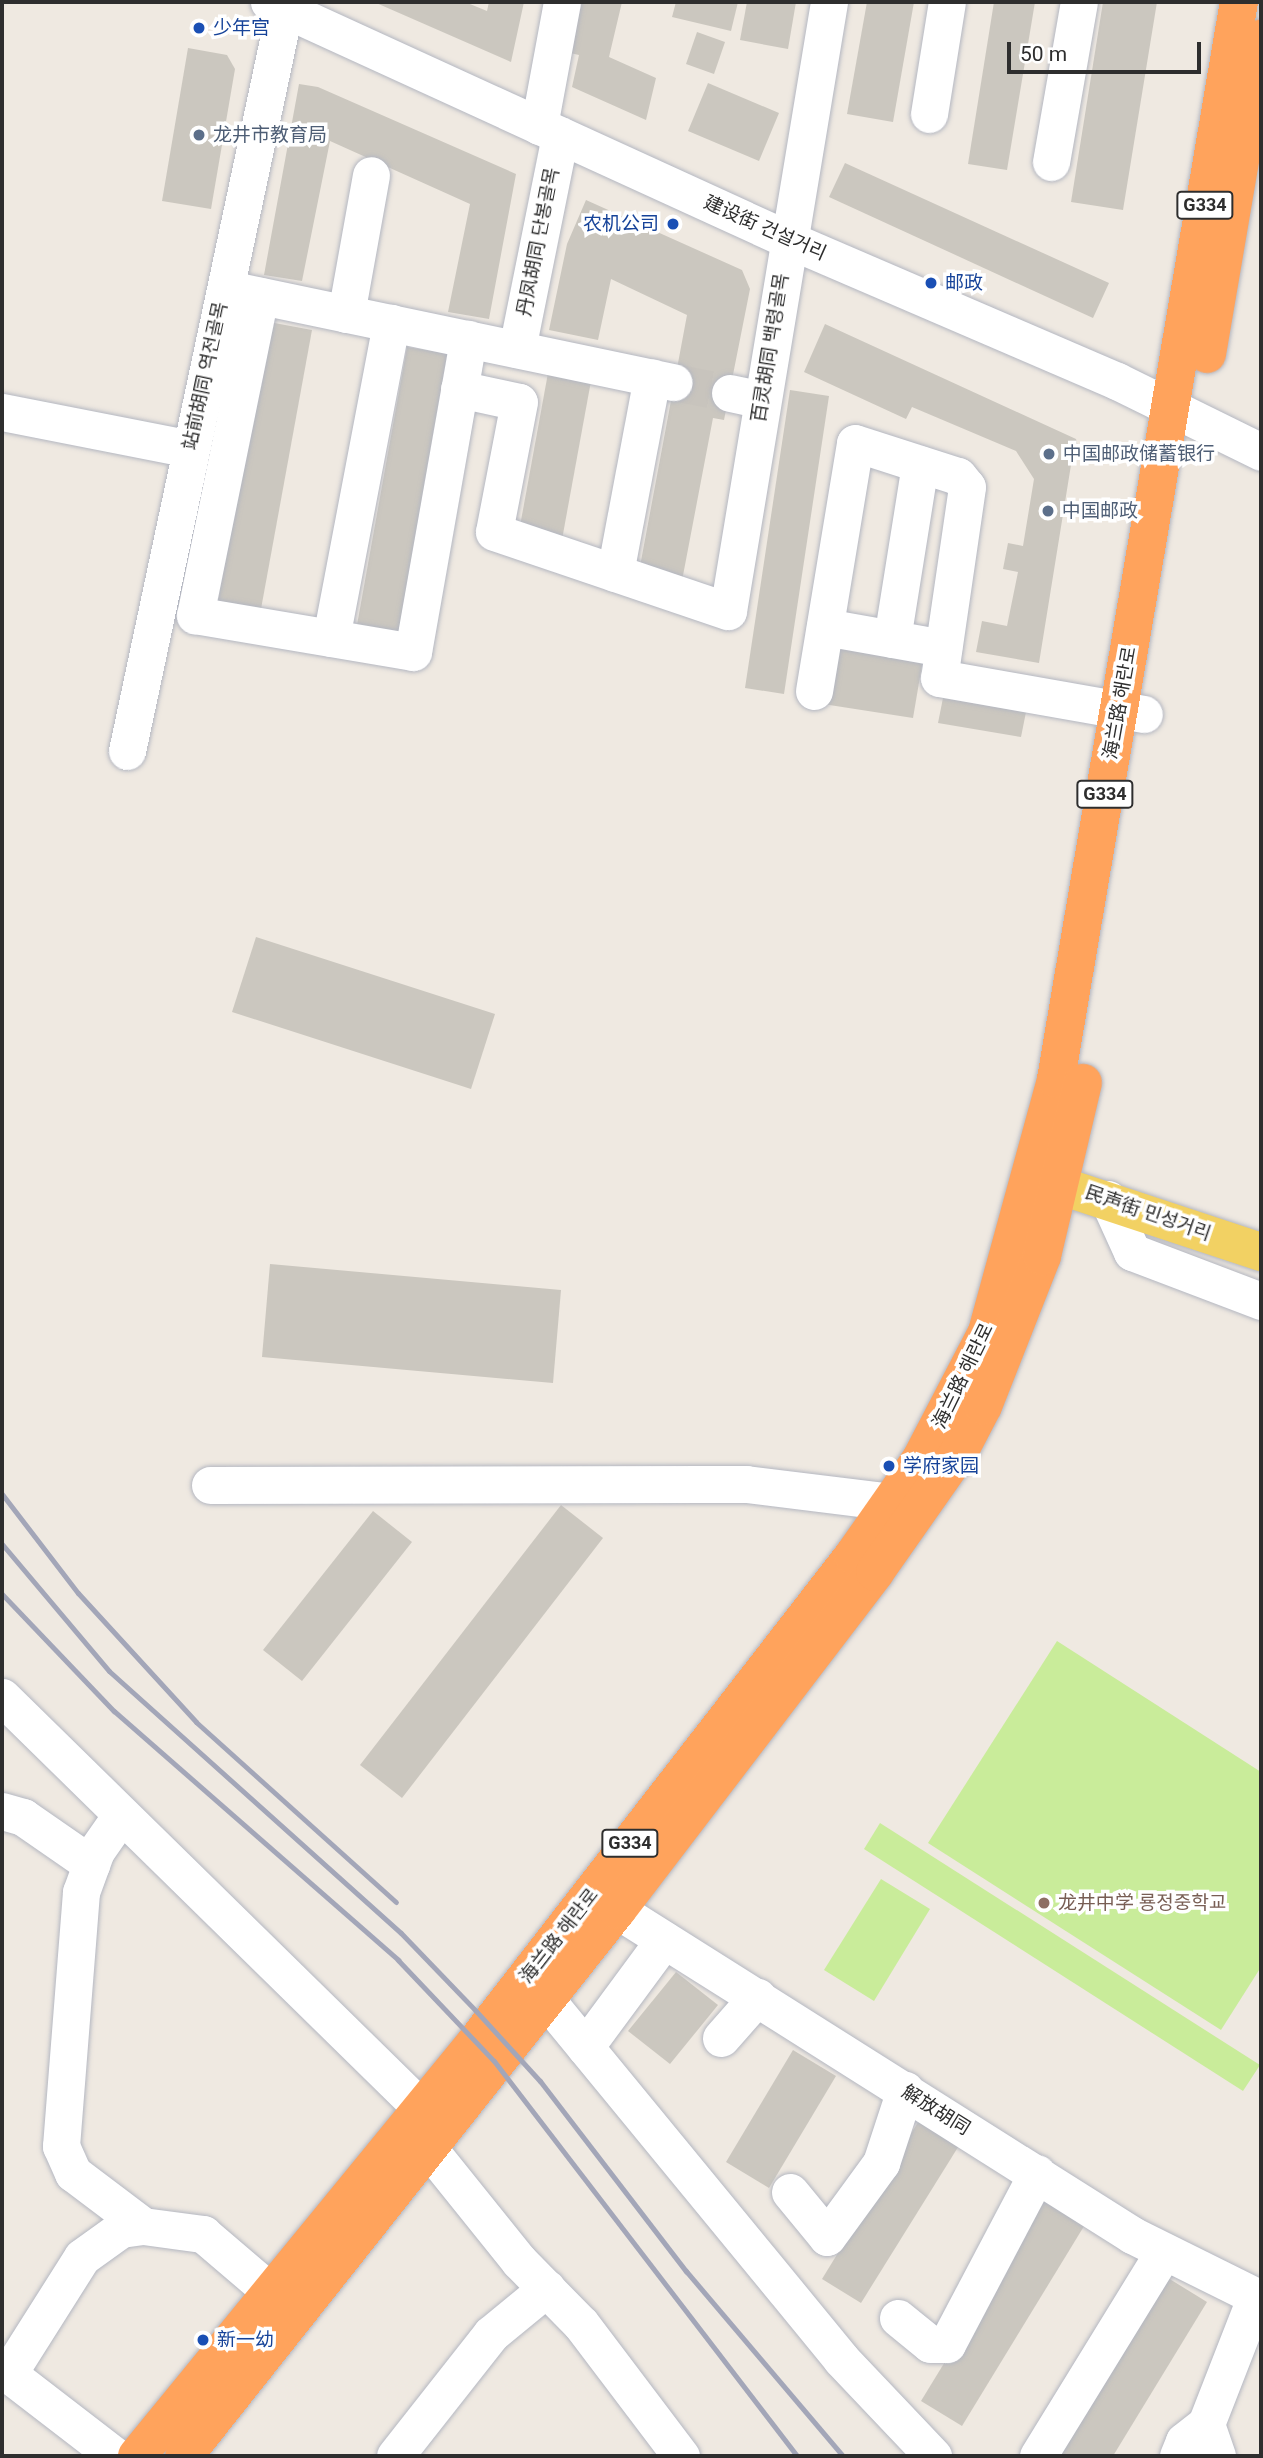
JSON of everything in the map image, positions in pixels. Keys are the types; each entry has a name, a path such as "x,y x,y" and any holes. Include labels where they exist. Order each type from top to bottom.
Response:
{"highway":[{"name":"海兰路 해란로","path":"1183,415 1239,2"},
{"name":"海兰路 해란로","path":"184,2456 429,2149 544,1997 617,1910 875,1572 958,1454 1006,1352 1042,1256 1056,1079 1132,712 1183,415 1261,39"},
{"name":"海兰路 해란로","path":"137,2456 421,2108 892,1502 921,1460 988,1332 1048,1181"}],"main road":[{"name":"民声街 민성거리","path":"1048,1181 1261,1251"}],"street":[{"name":"丹凤胡同 단봉골목","path":"517,349 550,131 562,2"},
{"name":"百灵胡同 백령골목","path":"615,573 728,611 746,397 787,239 829,2"},
{"path":"929,114 947,2"},
{"path":"1051,162 1079,2"},
{"name":"建设街 건설거리","path":"280,4 550,131 1261,452"},
{"name":"站前胡同 역전골목","path":"127,751 280,4"},
{"path":"346,314 371,175"},
{"path":"223,288 663,380 615,573 494,532 519,402 459,389"},
{"path":"260,296 195,615 413,652 468,339"},
{"path":"331,638 391,323"},
{"path":"2,412 190,449"},
{"path":"814,691 855,443 958,476 967,487 939,678 1132,712"},
{"path":"891,639 920,464"},
{"path":"825,627 943,648"},
{"path":"1108,1199 1132,1252 1261,1301"},
{"path":"210,1485 746,1484 892,1502"},
{"path":"2,1697 119,1818 421,2108"},
{"path":"2,1811 23,1817 91,1864"},
{"path":"119,1818 91,1864 76,1919 61,2146 73,2173 143,2226"},
{"name":"解放胡同","path":"617,1910 1163,2253 1258,2297"},
{"path":"585,2047 664,1940"},
{"path":"544,1997 841,2359 933,2456"},
{"path":"721,2038 757,1997"},
{"path":"790,2192 827,2237 881,2162 905,2090"},
{"path":"429,2149 519,2261 581,2324 681,2456"},
{"path":"898,2318 930,2344 947,2344 1037,2173"},
{"path":"115,2456 5,2372 82,2257 108,2235 143,2226 212,2239 271,2292"},
{"path":"1038,2456 1163,2253"},
{"path":"396,2456 491,2334 547,2288"},
{"path":"1178,2456 1184,2441 1211,2440 1258,2297"}],"green space":[{"path":"1057,1641 1261,1772 1261,1967 1221,2030 928,1843"},
{"path":"880,1823 1260,2065 1243,2091 864,1849"},
{"path":"881,1879 930,1909 874,2001 824,1970"}],"building":[{"path":"374,2 465,2 487,11 489,2 524,2 511,62"},
{"path":"582,2 622,2 609,57 656,78 646,120 572,87 579,55 570,53"},
{"path":"676,2 738,2 731,31 672,17"},
{"path":"747,2 796,2 788,49 740,40"},
{"path":"867,2 914,2 893,122 847,114"},
{"path":"994,2 1035,2 1007,170 968,164"},
{"path":"1103,2 1157,2 1123,210 1071,202"},
{"path":"697,32 725,42 714,74 686,64"},
{"name":"龙井市教育局","path":"188,48 227,55 235,69 211,209 162,201"},
{"path":"708,83 779,113 759,161 688,131"},
{"path":"299,84 318,87 516,174 489,319 448,312 470,204 330,141 302,281 264,275"},
{"path":"845,163 1109,283 1093,318 829,197"},
{"path":"586,200 742,270 750,289 724,420 713,418 681,586 638,577 687,315 611,279 598,340 549,330 567,244"},
{"path":"269,322 312,330 261,609 218,601"},
{"name":"中国邮政","path":"825,324 1076,439 1079,450 1071,465 1039,663 976,652 982,621 1007,626 1018,572 1003,569 1008,543 1023,546 1034,479 1016,451 912,407 906,419 804,372"},
{"path":"407,347 450,354 399,633 357,625"},
{"path":"548,373 591,381 561,545 518,537"},
{"path":"790,390 829,396 784,694 745,688"},
{"path":"832,644 923,659 913,718 823,704"},
{"path":"943,698 1026,712 1021,737 938,723"},
{"path":"256,937 495,1014 471,1089 232,1012"},
{"path":"270,1264 561,1290 553,1383 262,1357"},
{"path":"561,1505 603,1538 402,1798 360,1765"},
{"path":"373,1511 412,1542 302,1681 263,1650"},
{"path":"676,1972 718,2005 670,2064 628,2031"},
{"path":"793,2050 836,2076 769,2188 726,2162"},
{"path":"920,2119 960,2144 861,2303 822,2279"},
{"path":"1048,2193 1089,2218 962,2426 921,2401"},
{"path":"1168,2278 1207,2302 1113,2456 1060,2456"}],"tunnel":[{"path":"674,382 730,393"}],"railway":[{"path":"2,1494 78,1593 196,1722 396,1902"},
{"path":"2,1544 109,1671 401,1933 476,2011 540,2081 686,2271 843,2456"},
{"path":"2,1594 114,1711 398,1960 494,2061 797,2456"}],"place":[{"name":"少年宫","path":"199,28"},
{"name":"龙井市教育局","path":"199,135"},
{"name":"农机公司","path":"673,224"},
{"name":"邮政","path":"931,283"},
{"name":"中国邮政储蓄银行","path":"1049,454"},
{"name":"中国邮政","path":"1048,511"},
{"name":"学府家园","path":"889,1466"},
{"name":"龙井中学 룡정중학교","path":"1044,1903"},
{"name":"新一幼","path":"203,2340"}]}
